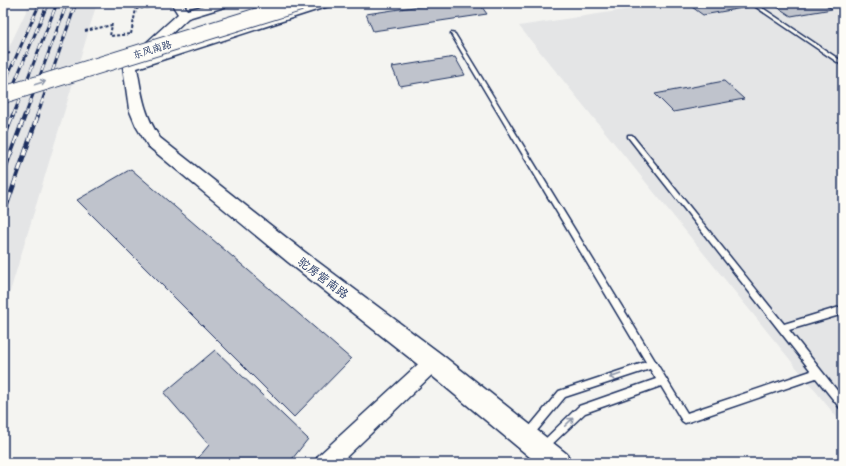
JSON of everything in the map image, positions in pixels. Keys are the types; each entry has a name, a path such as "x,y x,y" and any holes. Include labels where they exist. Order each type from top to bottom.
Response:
{"main road":[{"name":"东风南路","path":"3,81 262,3"},
{"name":"东风南路","path":"3,95 300,3"}],"street":[{"path":"177,3 184,15"},
{"path":"130,66 184,15 228,3"},
{"path":"130,66 328,3"},
{"name":"驼房营南路","path":"130,66 137,109 144,126 154,142 295,256 433,362 558,463"},
{"path":"325,463 433,362"}],"lane":[{"path":"752,3 843,64"},
{"path":"453,34 685,418 817,373"},
{"path":"630,136 843,405"},
{"path":"782,328 843,310"},
{"path":"534,443 562,394 652,364"},
{"path":"534,443 582,409 662,381"}],"path":[{"path":"85,31 112,25 110,36 131,34 136,9 177,3"},
{"path":"3,55 10,53"}],"shaded area":[{"path":"30,3 97,3 3,315 3,60"},
{"path":"670,3 843,3 843,425 519,26"}],"building":[{"path":"441,3 479,3 487,14 373,31 366,14"},
{"path":"716,3 741,3 748,7 703,15 692,7"},
{"path":"771,3 823,3 832,9 791,16"},
{"path":"455,57 465,75 400,86 392,67"},
{"path":"724,81 744,99 673,112 655,94"},
{"path":"131,169 351,359 294,417 77,200"},
{"path":"215,350 308,439 289,463 194,463 209,445 164,393"}],"railway":[{"path":"3,86 40,3"},
{"path":"3,110 48,3"},
{"path":"13,116 57,3"},
{"path":"25,116 67,3"},
{"path":"37,116 76,3"},
{"path":"3,140 13,115"},
{"path":"3,174 25,115"},
{"path":"3,216 38,115"}]}
